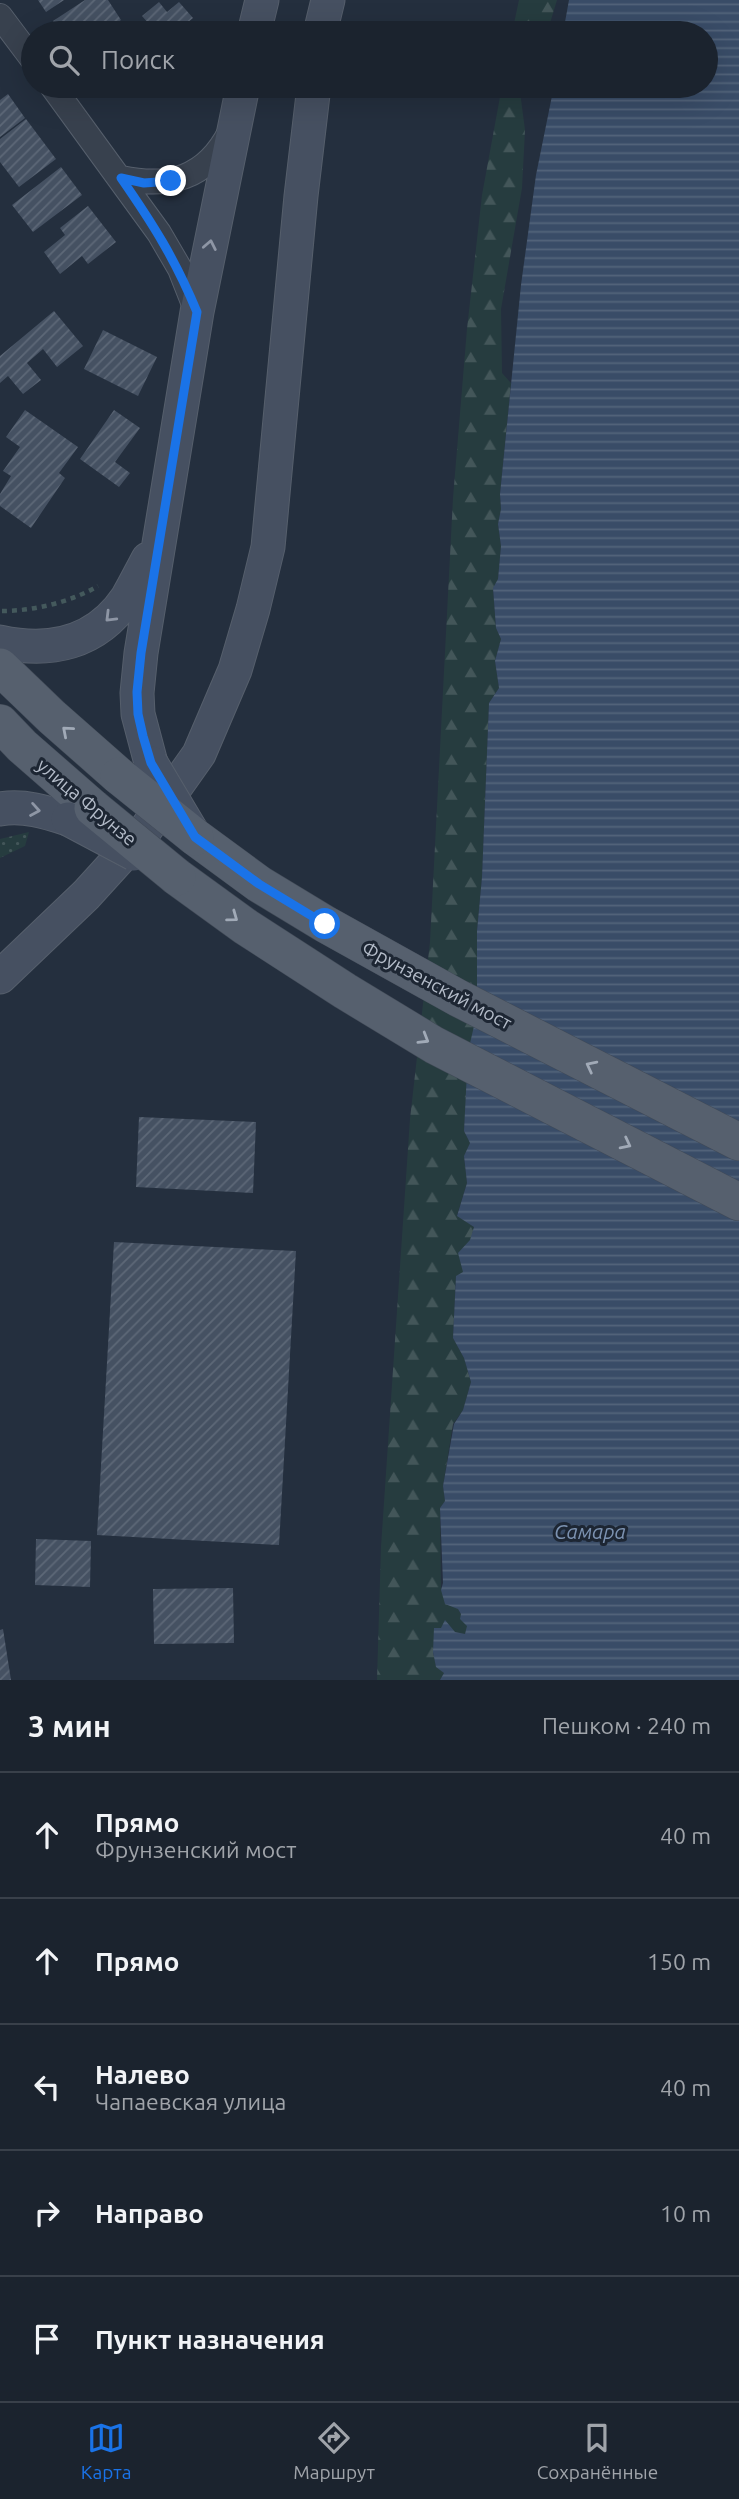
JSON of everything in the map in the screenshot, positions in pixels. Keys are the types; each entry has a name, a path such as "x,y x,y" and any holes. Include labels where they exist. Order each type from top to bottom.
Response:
{"main road":[{"path":"257,21 262,0"},
{"path":"323,21 328,0"},
{"path":"135,770 141,653 197,312 240,98"},
{"path":"0,977 86,895 146,829 199,754 235,670 268,547 313,98"},
{"path":"0,642 25,647 52,647 78,639 97,629 115,614 127,597 159,538"},
{"name":"Фрунзенский мост","path":"0,667 52,717 135,770 195,837 259,884 458,998 739,1142"},
{"name":"улица Фрунзе","path":"0,723 81,813 301,962 433,1045 739,1202"},
{"path":"0,809 10,807 81,813"}],"street":[{"path":"0,16 21,44"},
{"path":"61,98 159,233 180,269 197,312"},
{"path":"121,178 144,183 171,181 191,175 209,162 222,147 234,122"}],"path":[{"path":"0,611 16,611 57,602 91,590"}],"green space":[{"path":"519,0 557,0 551,21 515,21"},
{"path":"500,98 521,98 525,130 522,188 501,309 502,373 511,383 498,524 501,546 498,580 493,589 496,628 501,639 495,661 499,688 489,703 482,877 477,931 477,1013 464,1131 470,1143 464,1157 467,1183 457,1215 474,1227 463,1273 456,1277 453,1338 464,1358 471,1382 463,1410 453,1424 443,1486 445,1501 440,1508 441,1590 458,1609 468,1626 465,1634 455,1632 433,1652 436,1666 444,1673 440,1680 377,1680 381,1547 410,1119 430,942 453,498 467,329 482,195"},
{"path":"29,832 25,846 0,858 0,839"}],"water":[{"name":"Самара","path":"569,0 739,0 739,1680 440,1680 444,1673 436,1667 433,1652 434,1628 441,1628 445,1620 455,1632 465,1634 467,1626 460,1619 458,1609 445,1604 441,1590 440,1508 445,1501 443,1486 454,1424 463,1410 471,1382 464,1358 453,1338 456,1276 463,1272 458,1253 470,1240 474,1227 457,1216 467,1183 464,1156 470,1143 464,1131 468,1052 477,1013 477,931 482,877 489,703 499,688 495,661 501,639 496,628 493,588 498,579 501,546 498,524 500,494 521,285 536,175 552,98 718,98 718,21 565,21"}],"building":[{"path":"38,0 64,0 46,12"},
{"path":"85,0 108,0 121,20 120,21 53,21"},
{"path":"159,2 167,12 179,2 193,18 189,21 146,21 142,16"},
{"path":"8,94 25,118 0,137 0,100"},
{"path":"26,119 56,159 19,187 0,162 0,139"},
{"path":"61,167 82,195 33,232 12,205"},
{"path":"88,206 116,242 88,264 82,256 60,274 44,252 65,235 60,228"},
{"path":"54,311 83,346 57,367 43,349 27,363 41,380 23,394 8,376 0,383 0,356"},
{"path":"103,330 157,357 138,396 84,369"},
{"path":"25,410 78,447 59,473 65,478 31,528 0,506 0,494 11,476 3,471 20,447 6,437"},
{"path":"114,410 140,428 115,462 130,473 119,487 80,459"},
{"path":"139,1117 256,1122 253,1193 136,1187"},
{"path":"114,1242 296,1251 279,1545 97,1535"},
{"path":"36,1539 91,1541 90,1587 35,1585"},
{"path":"233,1588 234,1643 154,1644 153,1589"},
{"path":"3,1629 11,1680 0,1680 0,1630"}],"route":[{"path":"171,181 144,183 121,178 180,269 197,312 141,653 138,714 151,763 195,837 259,884 325,924"}]}
